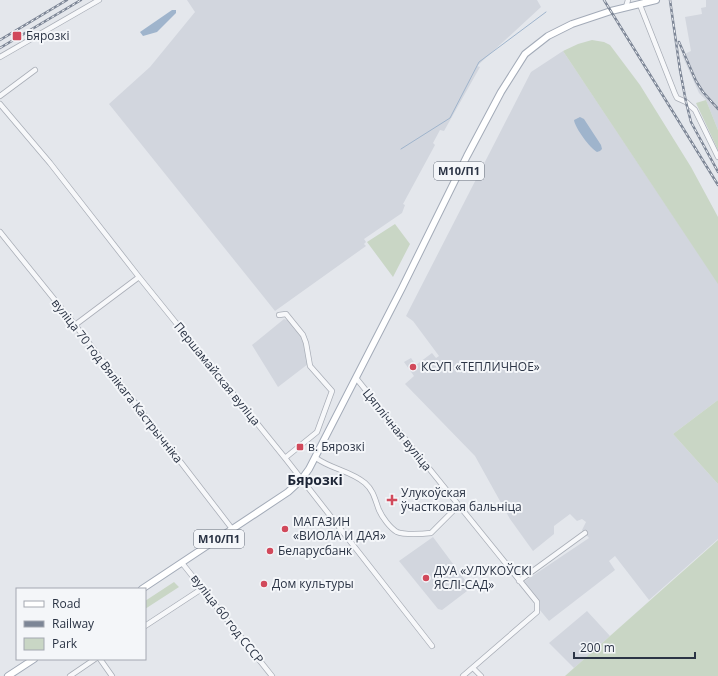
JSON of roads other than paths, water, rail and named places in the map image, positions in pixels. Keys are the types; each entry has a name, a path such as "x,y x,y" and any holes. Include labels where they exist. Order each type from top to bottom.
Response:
{"main road":[{"name":"М10/П1","path":"144,588 233,530 288,492 301,480 316,458 467,156 501,92 525,54 537,44 559,30 626,7 640,5 656,0"},
{"path":"8,676 32,660"}],"street":[{"path":"0,57 99,0"},
{"path":"626,7 628,0"},
{"path":"640,5 675,94 681,101 686,102 695,110 718,157"},
{"path":"0,96 35,70"},
{"name":"Першамайская вуліца","path":"0,104 50,162 139,277 285,458 432,646"},
{"name":"вуліца 70 год Вялікага Кастрычніка","path":"0,232 233,530"},
{"path":"75,326 139,277"},
{"path":"279,315 286,314 303,335 306,342 310,366 332,391 317,432 285,458"},
{"name":"Цяплічная вуліца","path":"356,378 537,602 537,612 463,676"},
{"path":"316,458 323,463 354,475 366,484 373,492 380,511 386,521 397,532 431,533 458,506"},
{"path":"519,581 585,533"},
{"name":"вуліца 60 год СССР","path":"182,563 272,676"},
{"path":"146,625 203,588"},
{"path":"70,676 94,660"},
{"path":"101,660 112,676"},
{"path":"473,668 481,676"}],"water":[{"path":"172,10 176,10 176,13 157,32 143,36 140,32"},
{"path":"580,117 584,119 601,145 602,149 600,151 597,152 583,138 577,128 574,120"}],"waterway":[{"path":"401,149 450,118 479,62 546,12"}],"railway":[{"path":"0,40 67,0"},
{"path":"0,48 81,0"},
{"path":"604,0 718,185"},
{"path":"670,0 680,70 691,122 718,172"},
{"path":"679,42 696,81 703,92 718,109"}],"place":[{"name":"Бярозкі","path":"17,36"},
{"name":"КСУП «ТЕПЛИЧНОЕ»","path":"413,367"},
{"name":"в. Бярозкі","path":"300,447"},
{"name":"Улукоўская ўчастковая бальніца","path":"392,500"},
{"name":"МАГАЗИН «ВИОЛА И ДАЯ»","path":"285,529"},
{"name":"Беларусбанк","path":"270,551"},
{"name":"ДУА «УЛУКОЎСКІ ЯСЛІ-САД»","path":"426,578"},
{"name":"Дом культуры","path":"264,584"}],"district":[{"name":"Бярозкі","path":"315,480"}]}
